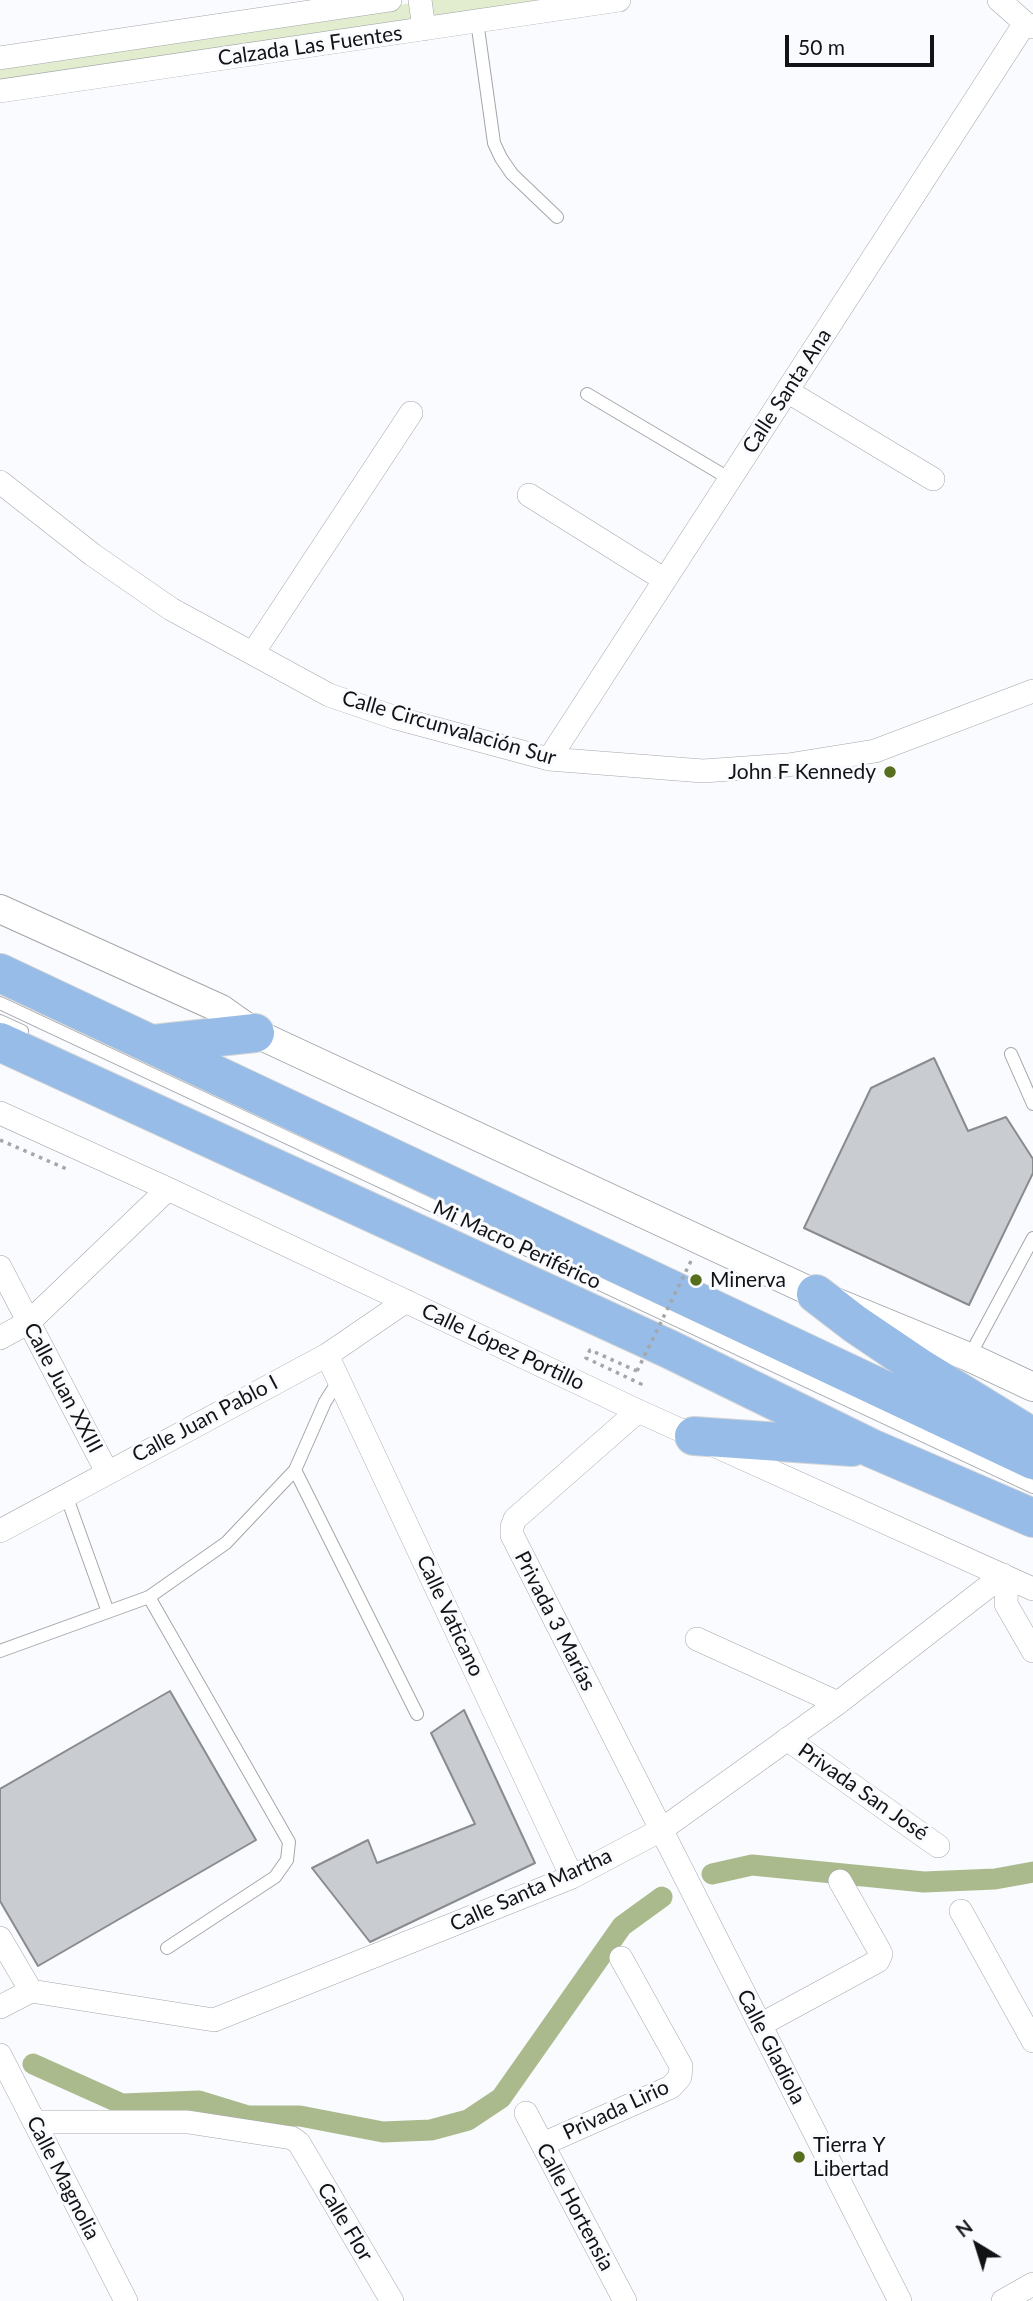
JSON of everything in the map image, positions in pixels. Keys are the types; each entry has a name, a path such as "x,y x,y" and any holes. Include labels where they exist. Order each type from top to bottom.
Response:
{"highway":[{"path":"0,973 725,1315 774,1322 842,1349 986,1416 1029,1442"},
{"path":"153,1044 255,1033"},
{"path":"0,1042 669,1349 871,1448 1033,1518"},
{"path":"816,1294 855,1324 1029,1442"},
{"path":"694,1436 871,1448"}],"street":[{"name":"Calzada Las Fuentes","path":"0,58 387,0"},
{"path":"420,0 424,29"},
{"name":"Calzada Las Fuentes","path":"0,91 619,0"},
{"path":"999,0 1029,25"},
{"name":"Calle Santa Ana","path":"549,759 787,391 1029,25"},
{"path":"787,391 933,479"},
{"path":"253,653 411,413"},
{"name":"Calle Circunvalación Sur","path":"2,490 172,609 329,695 396,718 549,759 703,771 788,765 875,751 1033,691"},
{"path":"529,495 665,580"},
{"path":"0,909 221,1009 255,1033 816,1294 969,1357 1033,1387"},
{"name":"Calle López Portillo","path":"0,1113 169,1189 694,1436 1033,1589"},
{"path":"0,1338 29,1322 169,1189"},
{"name":"Calle Juan XXIII","path":"0,1267 107,1472"},
{"name":"Calle Juan Pablo I","path":"0,1531 327,1354 405,1301"},
{"name":"Calle Vaticano","path":"327,1354 572,1877"},
{"name":"Privada 3 Marías","path":"638,1410 515,1519 512,1527 515,1542 661,1830"},
{"path":"1005,1576 1006,1604 1033,1651"},
{"name":"Calle Santa Martha","path":"31,1991 214,2020 572,1877 661,1830 838,1703 1005,1576"},
{"path":"696,1639 838,1703"},
{"name":"Privada San José","path":"788,1739 938,1846"},
{"name":"Calle Gladiola","path":"661,1830 900,2301"},
{"path":"760,2025 878,1961 881,1954 840,1881"},
{"path":"961,1912 1033,2041"},
{"path":"0,1938 31,1991 0,2007"},
{"name":"Privada Lirio","path":"543,2144 671,2087 680,2077 681,2066 621,1958"},
{"name":"Calle Magnolia","path":"0,2055 126,2301"},
{"name":"Calle Hortensia","path":"526,2113 625,2301"},
{"name":"Calle Flor","path":"35,2122 201,2122 283,2135 299,2143 392,2301"},
{"path":"1003,2301 1033,2284"}],"lane":[{"path":"477,21 494,143 500,159 557,217"},
{"path":"587,394 730,479"},
{"name":"Mi Macro Periférico","path":"0,1003 1033,1487"},
{"path":"0,1021 38,1038"},
{"path":"1011,1054 1033,1104"},
{"path":"969,1357 1033,1238"},
{"path":"0,1651 149,1597 226,1543 295,1470 325,1402 339,1380"},
{"path":"295,1470 417,1714"},
{"path":"66,1495 108,1612"},
{"path":"149,1597 289,1842 287,1860 275,1877 167,1948"}],"path":[{"path":"641,1384 586,1358 590,1350 637,1371 691,1261"}],"green space":[{"path":"432,0 579,0 0,83 0,65"}],"building":[{"path":"934,1058 968,1131 1006,1117 1033,1159 1033,1173 969,1305 804,1228 871,1088"},
{"path":"170,1691 256,1840 38,1966 0,1901 0,1789"},
{"path":"464,1710 535,1863 370,1942 312,1868 368,1840 377,1863 475,1824 431,1733"}],"waterway":[{"path":"712,1874 752,1865 924,1882 995,1879 1033,1872"},
{"path":"33,2064 122,2104 199,2101 248,2116 300,2116 383,2132 431,2130 468,2120 501,2098 622,1926 662,1897"}],"place":[{"name":"John F Kennedy","path":"890,772"},
{"name":"Minerva","path":"696,1280"},
{"name":"Tierra Y Libertad","path":"799,2157"}]}
